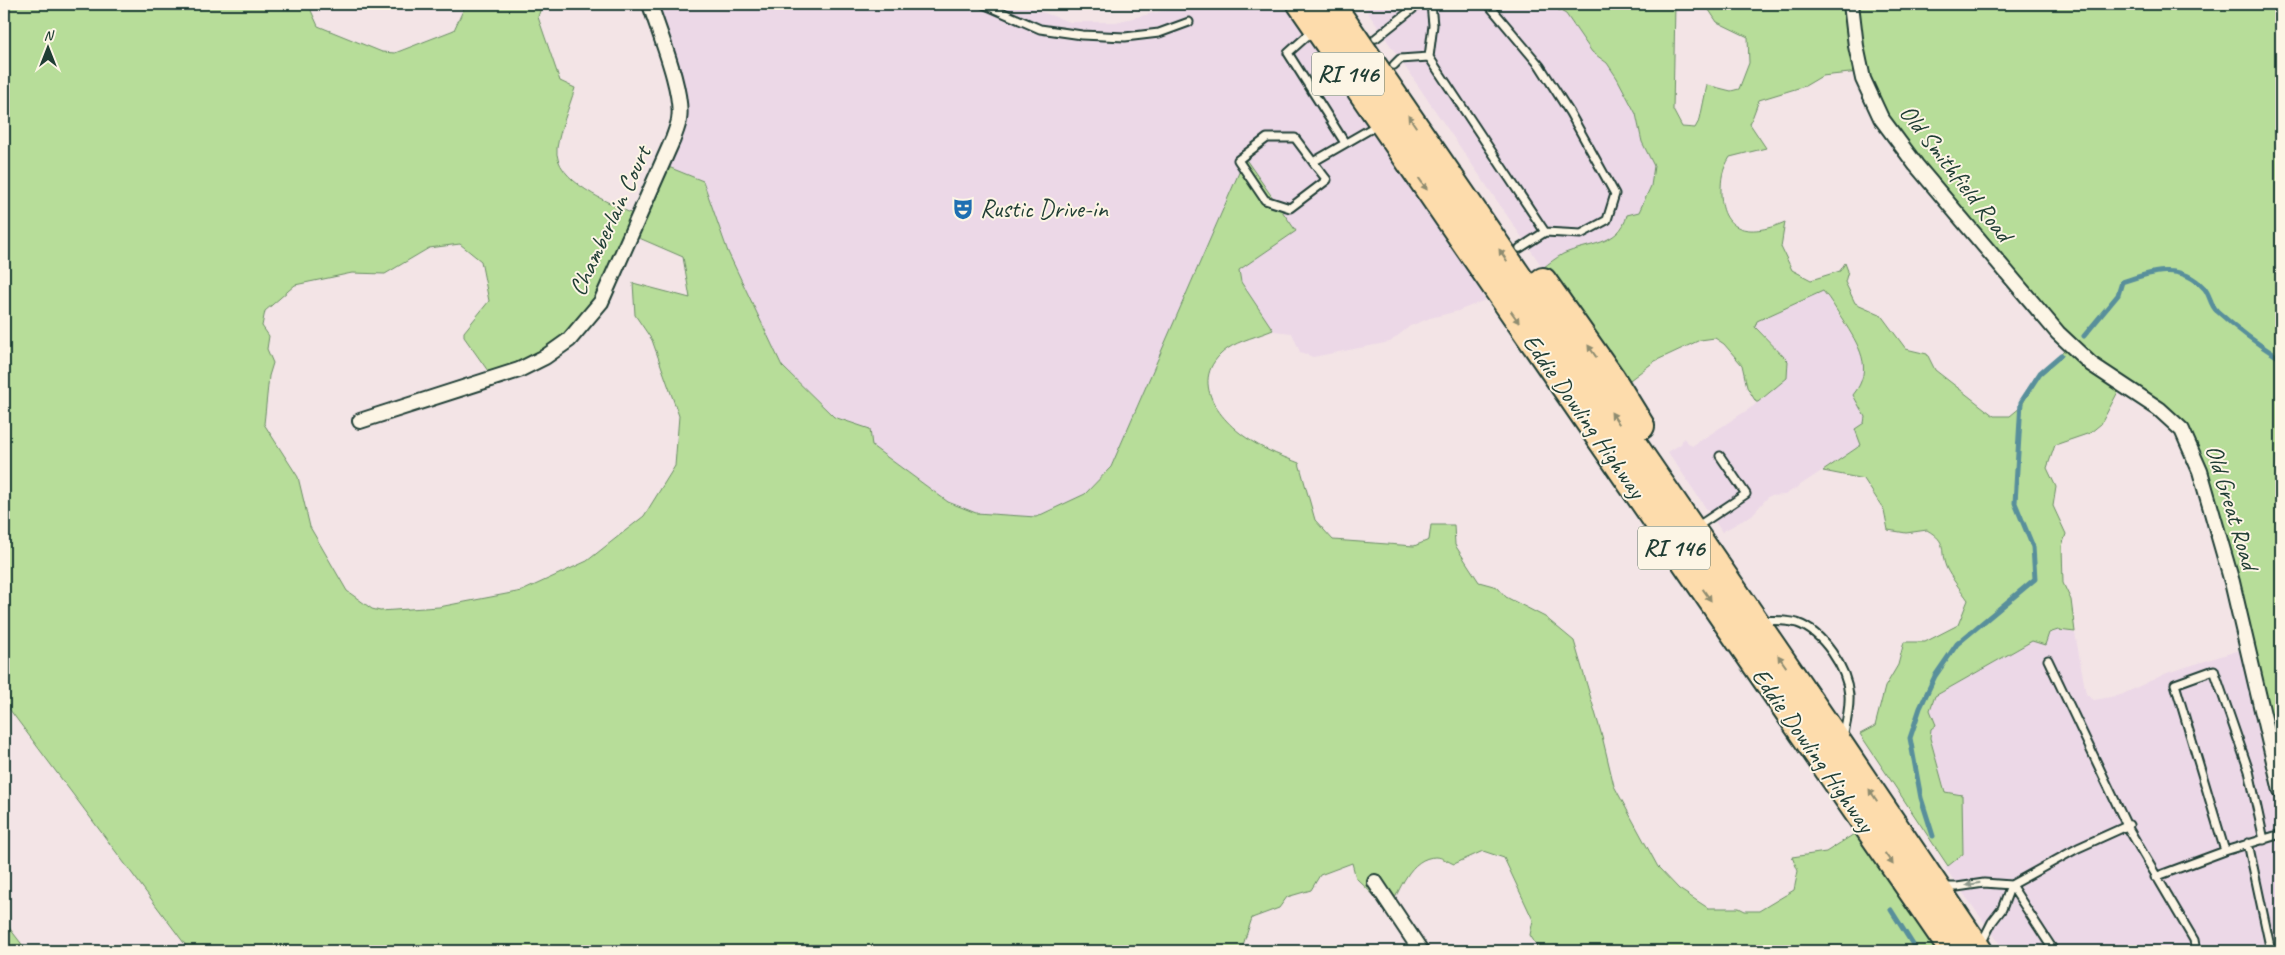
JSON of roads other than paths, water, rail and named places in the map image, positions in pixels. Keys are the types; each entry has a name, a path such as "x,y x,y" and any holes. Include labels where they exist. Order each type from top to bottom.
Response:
{"highway":[{"path":"1283,4 1388,134"},
{"name":"Eddie Dowling Highway","path":"1301,4 1388,134 1970,951"},
{"name":"Eddie Dowling Highway","path":"1331,4 1840,745 1935,887 1970,951"},
{"path":"1353,4 1612,379 1670,471 1722,574"}],"street":[{"name":"Chamberlain Court","path":"360,420 519,370 545,357 569,340 600,302 673,139 679,119 678,99 650,4"},
{"name":"Old Smithfield Road","path":"1851,4 1856,46 1863,79 1887,127 1936,190 2004,271 2058,333 2073,346"},
{"name":"Old Great Road","path":"2073,346 2091,364 2159,408 2176,422 2187,439 2200,471 2232,582 2281,791"},
{"path":"1376,882 1421,951"}],"lane":[{"path":"983,4 1040,29 1082,35 1125,37 1159,33 1189,22"},
{"path":"1376,38 1419,4"},
{"path":"1431,4 1434,25 1429,57 1545,232"},
{"path":"1488,4 1540,66 1570,113 1615,194 1607,220 1581,234 1545,232 1520,248"},
{"path":"1307,36 1288,53 1345,143"},
{"path":"1394,64 1400,59 1429,57"},
{"path":"1313,162 1345,143 1388,134"},
{"path":"1267,138 1295,138 1313,162 1327,180 1290,208 1265,200 1238,160 1267,138"},
{"path":"1698,526 1746,494 1720,456"},
{"path":"1754,620 1796,623 1814,631 1824,639 1835,657 1849,692 1846,724 1840,745"},
{"path":"2048,660 2128,826 2155,877 2194,940 2196,951"},
{"path":"2224,851 2175,684 2214,670 2248,771 2264,840"},
{"path":"1935,887 1957,887 1984,882 2011,885 2078,848 2128,826"},
{"path":"2155,877 2224,851 2281,834"},
{"path":"2248,843 2271,951"},
{"path":"1970,951 2002,909 2011,885"},
{"path":"2011,885 2054,951"}],"waterway":[{"path":"2084,336 2118,295 2122,282 2154,273 2175,272 2195,280 2206,290 2217,311 2281,359"},
{"path":"1933,836 1921,798 1910,738 1920,708 1935,676 1957,644 2035,579 2033,547 2015,503 2021,402 2040,373 2061,355"},
{"path":"1891,910 1917,951"}],"place":[{"name":"Rustic Drive-in","path":"963,209"}]}
